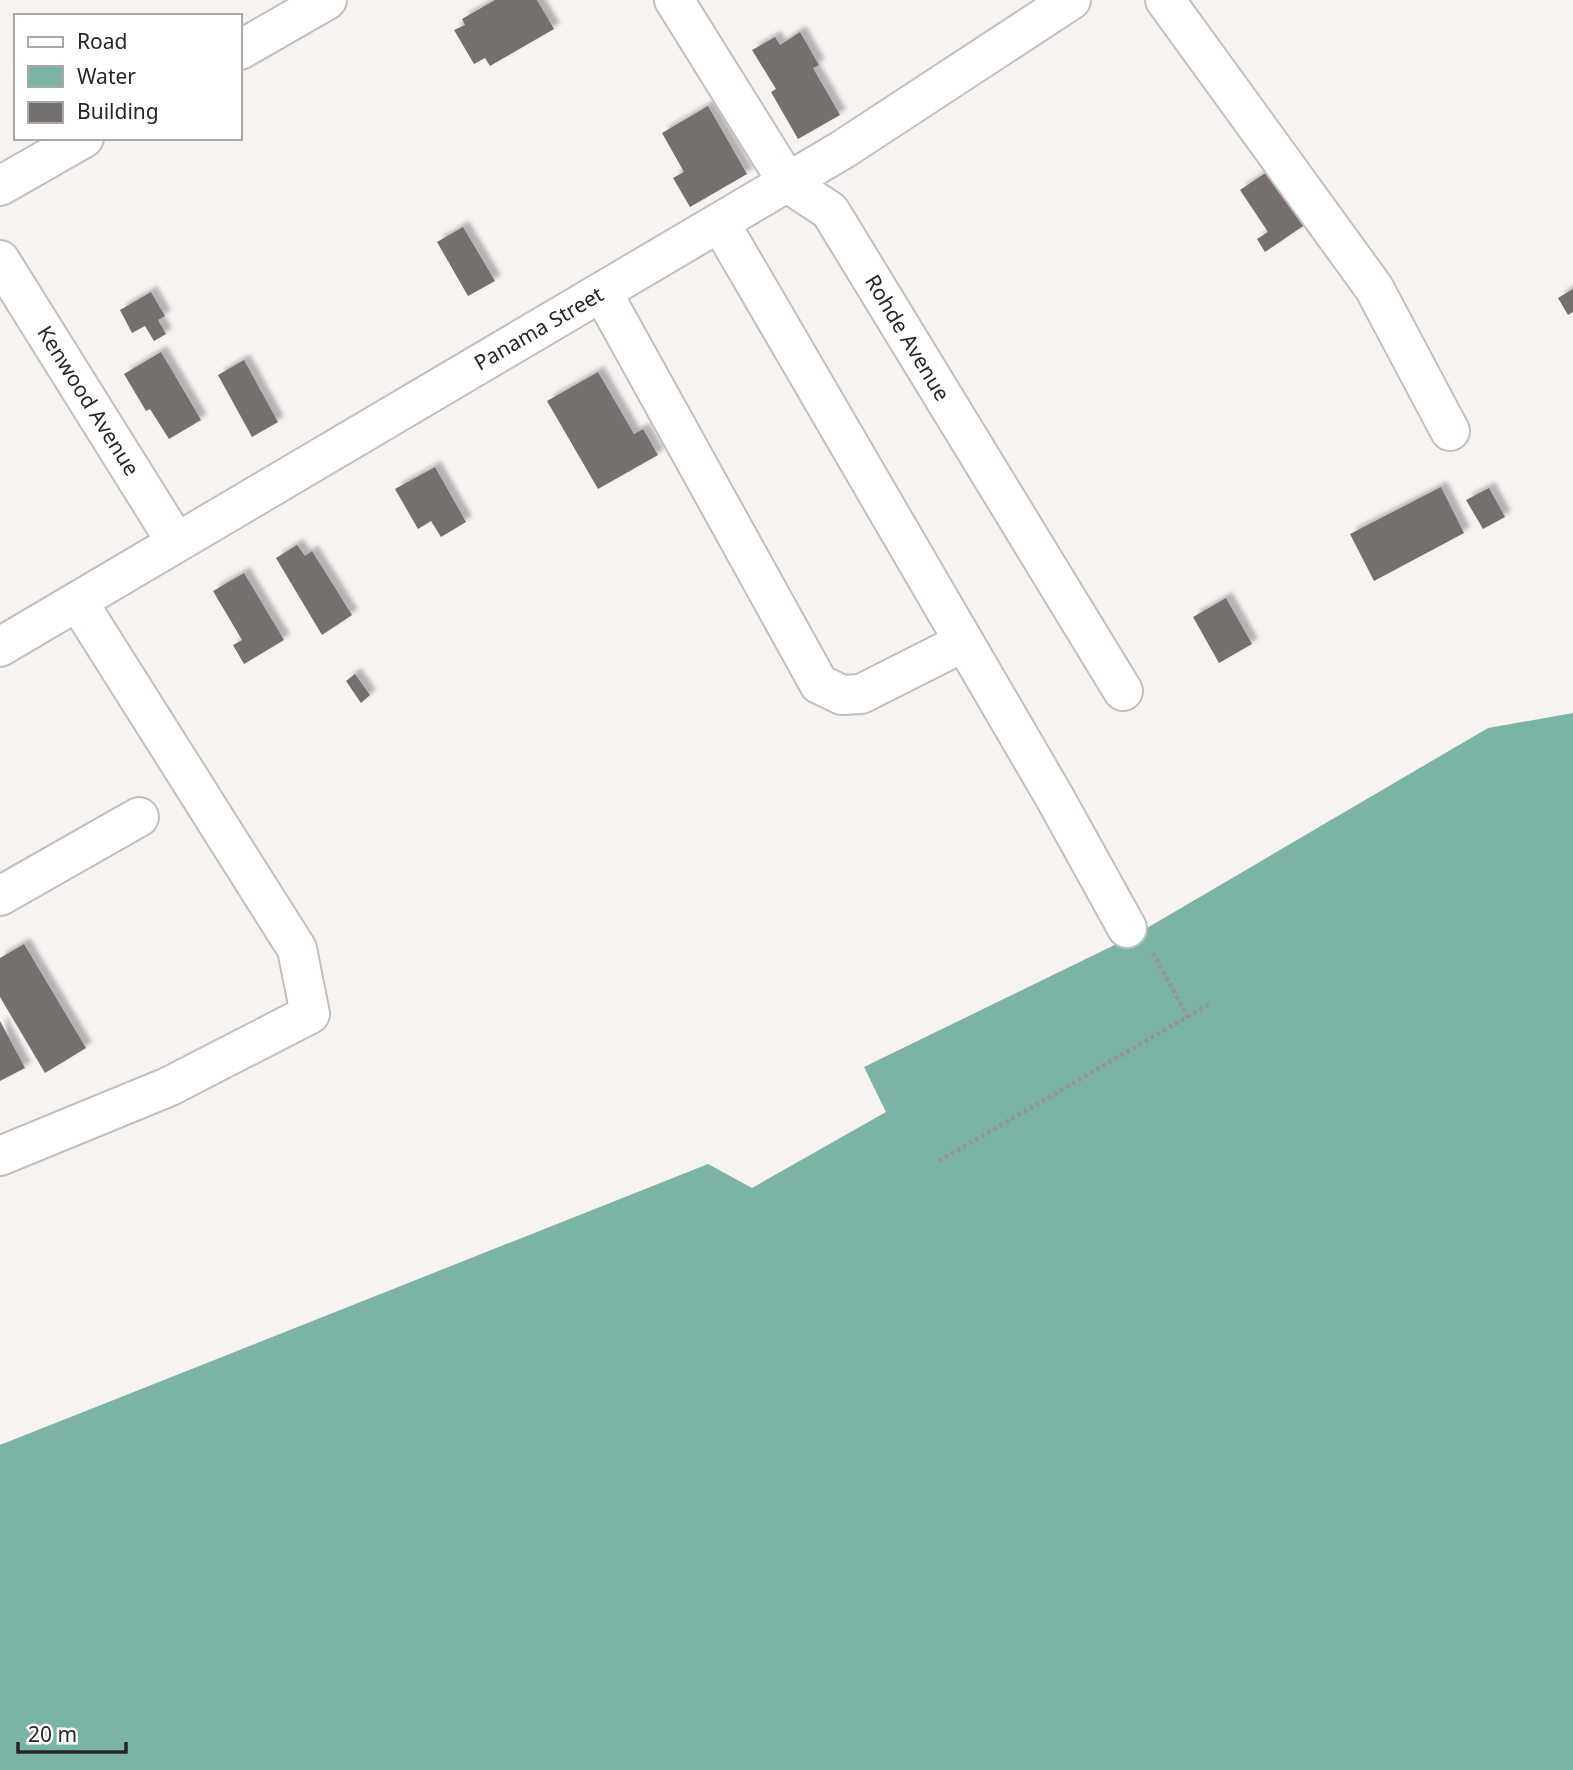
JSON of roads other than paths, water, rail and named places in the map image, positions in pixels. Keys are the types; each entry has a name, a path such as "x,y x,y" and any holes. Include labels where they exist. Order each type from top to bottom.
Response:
{"street":[{"path":"242,49 327,0"},
{"name":"Rohde Avenue","path":"674,0 788,183 830,211 1123,691"},
{"name":"Panama Street","path":"0,647 788,183 1071,0"},
{"path":"1165,0 1374,288 1450,431"},
{"path":"0,186 80,140"},
{"path":"720,223 1055,798 1127,928"},
{"name":"Kenwood Avenue","path":"0,260 176,542"},
{"path":"602,292 819,684 842,695 860,694 964,642"},
{"path":"0,1156 169,1087 310,1014 297,950 78,602"},
{"path":"5,880 139,817"}],"water":[{"path":"1573,713 1573,1770 0,1770 0,1445 708,1164 752,1188 886,1112 864,1067 1135,935 1488,728"}]}
